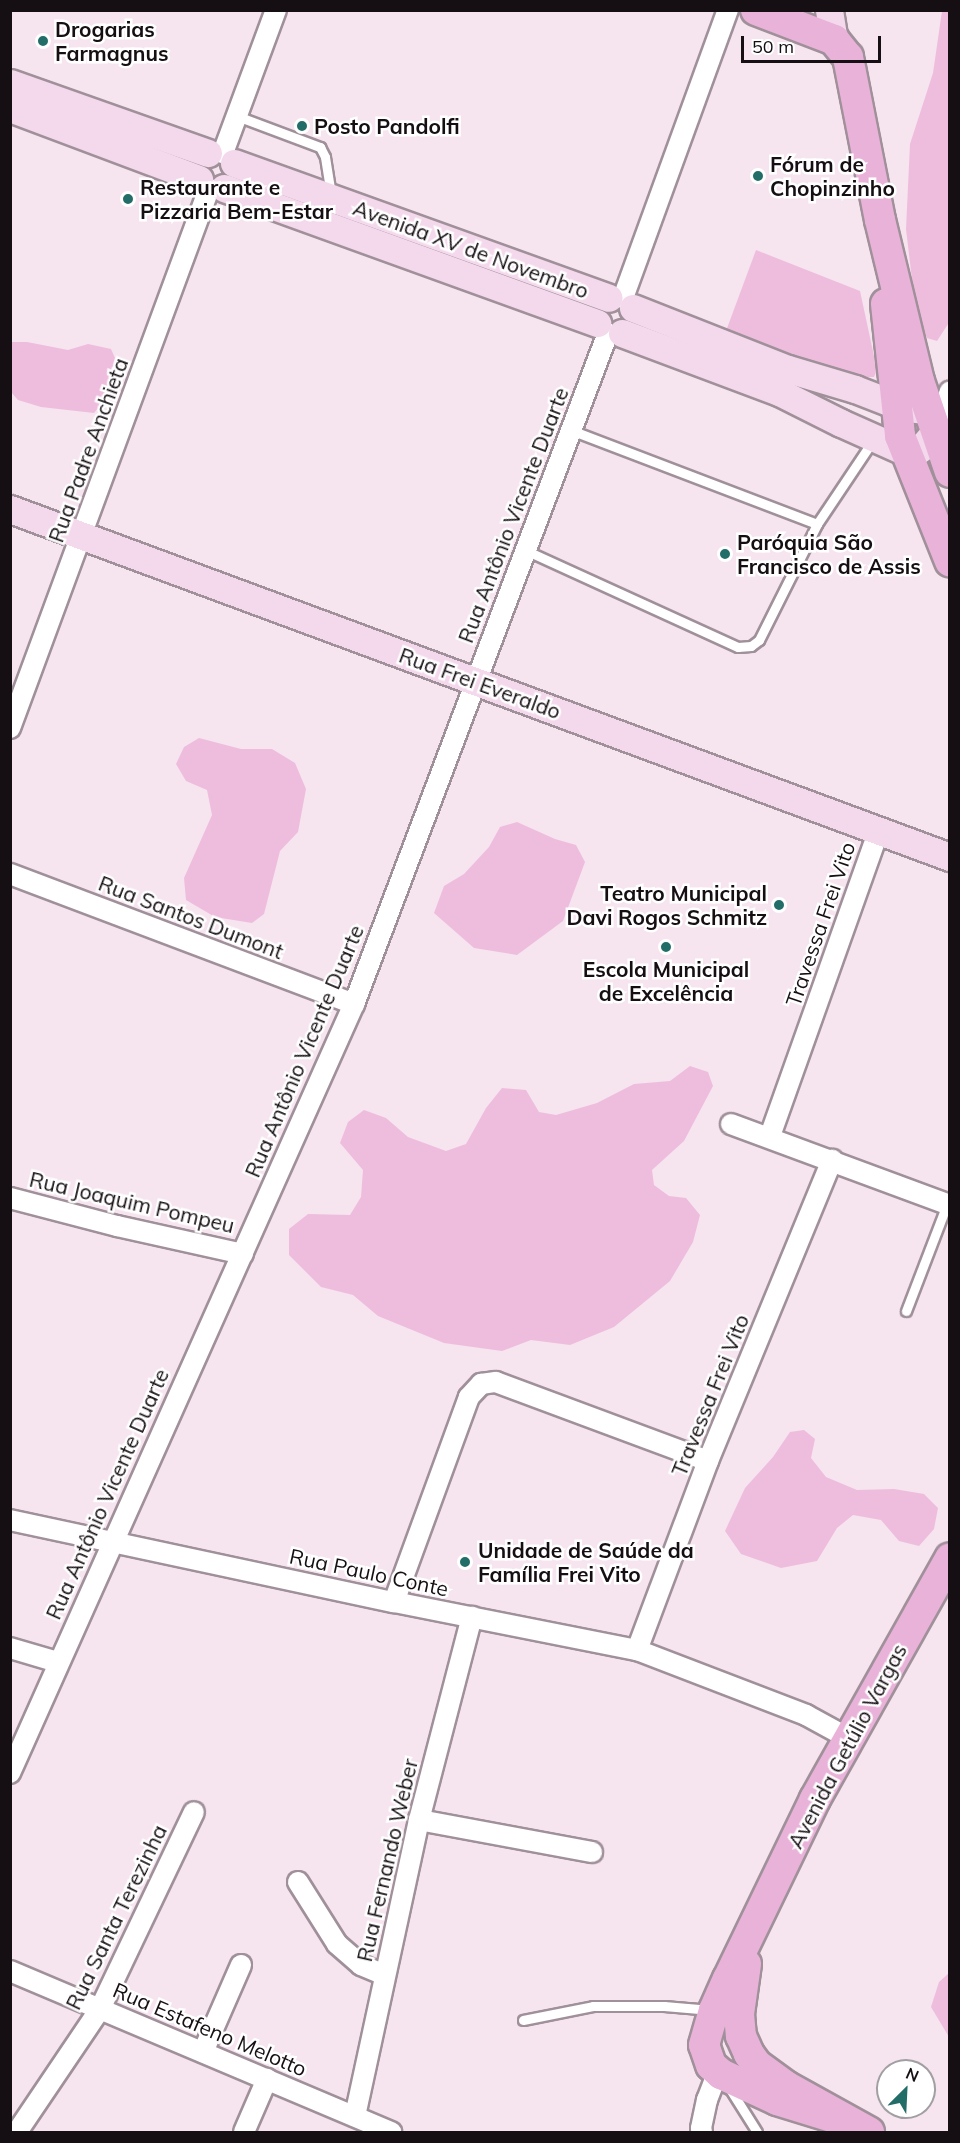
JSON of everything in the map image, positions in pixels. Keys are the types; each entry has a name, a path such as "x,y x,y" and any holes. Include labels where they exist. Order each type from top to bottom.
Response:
{"main road":[{"path":"756,10 834,40 848,57 880,220 939,409 950,472"},
{"path":"829,10 834,40"},
{"name":"Avenida XV de Novembro","path":"10,84 222,156 332,200 621,301 788,369 855,389 911,410 939,409"},
{"name":"Avenida XV de Novembro","path":"10,108 211,185 779,392 904,451"},
{"path":"222,156 234,178 211,185 198,164 222,156"},
{"path":"880,220 895,404 904,451 929,506 950,561"},
{"path":"621,301 633,323 609,330 597,308 621,301"},
{"path":"841,423 850,421 860,410 860,398 855,389"},
{"path":"904,451 920,449 939,409"},
{"name":"Rua Frei Everaldo","path":"10,509 950,857"},
{"name":"Avenida Getúlio Vargas","path":"710,2023 848,1738 950,1558"},
{"name":"Avenida Getúlio Vargas","path":"745,2045 739,2014 750,1937"},
{"path":"710,2023 745,2045 757,2065 786,2086 858,2127 777,2100 721,2074 711,2065 705,2055 710,2023"},
{"path":"721,2074 740,2067 745,2045"}],"street":[{"path":"222,156 276,10"},
{"path":"621,301 728,10"},
{"name":"Rua Padre Anchieta","path":"10,728 211,185"},
{"name":"Rua Antônio Vicente Duarte","path":"10,1773 354,1004 609,330"},
{"name":"Travessa Frei Vito","path":"770,1136 879,830"},
{"name":"Rua Santos Dumont","path":"10,874 354,1004"},
{"path":"731,1124 770,1136 948,1205"},
{"name":"Travessa Frei Vito","path":"638,1650 708,1461 832,1160"},
{"name":"Rua Joaquim Pompeu","path":"10,1198 117,1226 243,1254"},
{"path":"394,1602 469,1397 481,1384 496,1382 708,1461"},
{"name":"Rua Paulo Conte","path":"10,1520 394,1602 638,1650 806,1715 848,1738"},
{"name":"Rua Fernando Weber","path":"355,2116 419,1820 472,1617"},
{"path":"10,1648 58,1662"},
{"name":"Rua Santa Terezinha","path":"17,2133 100,2009 194,1812"},
{"path":"419,1820 592,1852"},
{"path":"298,1882 337,1944 362,1965 385,1975"},
{"path":"203,2052 241,1965"},
{"name":"Rua Estafeno Melotto","path":"10,1971 391,2133"},
{"path":"696,2131 714,2082 721,2074"},
{"path":"244,2133 267,2079"}],"lane":[{"path":"237,116 320,147 326,157 332,200"},
{"path":"572,430 817,525"},
{"path":"525,550 738,647 751,646 759,640 817,525 874,438"},
{"path":"906,1311 948,1205"},
{"path":"523,2020 593,2006 664,2006 710,2023"},
{"path":"721,2074 757,2133"}],"shaded area":[{"path":"942,11 949,11 950,321 937,341 927,338 916,313 906,229 910,144 933,73"},
{"path":"756,250 860,291 877,370 874,377 862,377 787,355 726,331"},
{"path":"11,342 27,342 68,350 88,344 111,349 115,358 103,402 94,413 41,407 18,400 11,392"},
{"path":"199,738 241,749 272,749 295,763 306,789 298,832 280,851 264,914 252,923 215,917 186,900 184,878 212,815 207,790 186,781 176,764 184,747"},
{"path":"517,822 555,839 576,845 585,862 563,921 517,955 474,948 434,913 444,886 464,874 489,847 500,827"},
{"path":"690,1066 708,1072 713,1086 684,1141 652,1170 654,1185 669,1196 686,1198 700,1215 693,1242 670,1281 614,1327 570,1345 531,1340 502,1351 444,1343 378,1316 353,1295 321,1287 289,1255 289,1229 308,1214 350,1215 361,1197 363,1170 340,1143 348,1122 364,1110 386,1118 408,1137 446,1151 466,1144 486,1108 502,1088 526,1090 539,1112 556,1115 597,1103 634,1084 670,1081"},
{"path":"804,1430 815,1439 811,1458 826,1477 857,1490 894,1489 924,1494 938,1508 934,1529 919,1546 899,1541 881,1520 853,1515 837,1528 817,1561 781,1568 741,1554 725,1531 745,1488 773,1457 790,1432"},
{"path":"949,1973 949,2037 931,2007 939,1982"}],"place":[{"name":"Drogarias Farmagnus","path":"43,41"},
{"name":"Posto Pandolfi","path":"302,126"},
{"name":"Fórum de Chopinzinho","path":"758,176"},
{"name":"Restaurante e Pizzaria Bem-Estar","path":"128,199"},
{"name":"Paróquia São Francisco de Assis","path":"725,554"},
{"name":"Teatro Municipal Davi Rogos Schmitz","path":"779,905"},
{"name":"Escola Municipal de Excelência","path":"666,947"},
{"name":"Unidade de Saúde da Família Frei Vito","path":"465,1562"}]}
